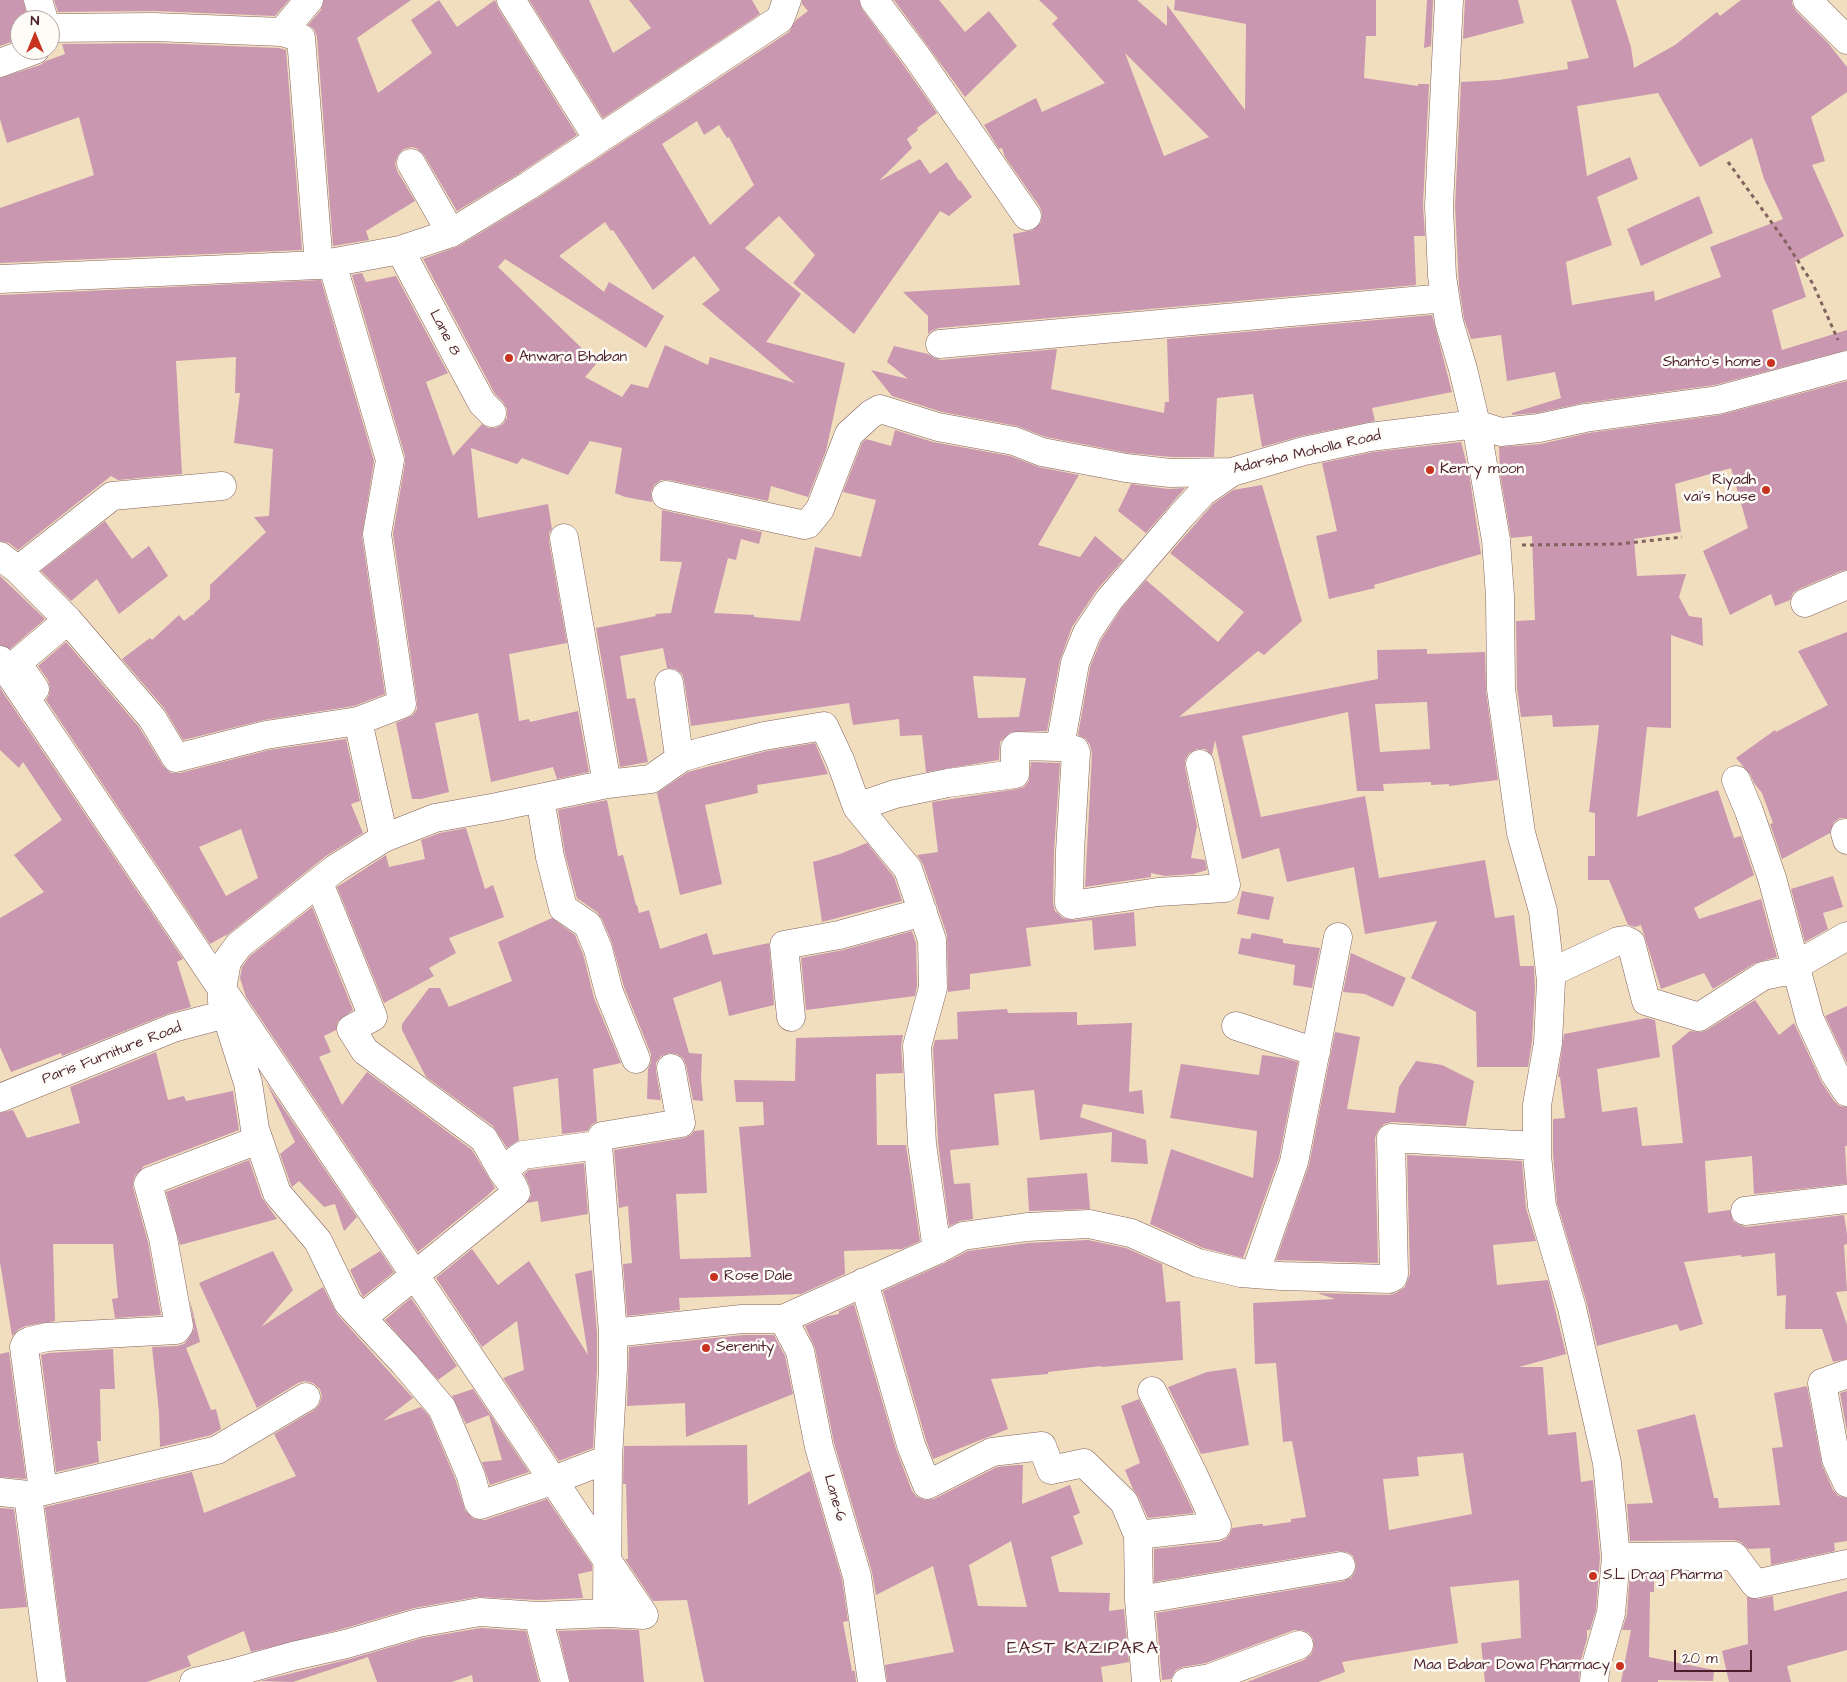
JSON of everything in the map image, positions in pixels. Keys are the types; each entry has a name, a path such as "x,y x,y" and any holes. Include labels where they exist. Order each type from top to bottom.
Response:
{"street":[{"path":"282,32 309,0"},
{"path":"511,0 598,139"},
{"path":"0,279 325,264 400,250 451,233 521,190 780,19 787,0"},
{"path":"874,0 917,58 1027,216"},
{"path":"1449,0 1440,206 1442,276 1449,322 1463,368 1476,424 1497,546 1500,596 1501,688 1521,833 1543,911 1551,981 1548,1043 1538,1105 1537,1146 1542,1206 1572,1308 1607,1463 1616,1556 1611,1613 1596,1665 1594,1682"},
{"path":"1807,0 1847,40"},
{"path":"60,28 154,27 282,32 301,38 325,264 390,460 377,534 402,704 358,721 266,735 176,758 152,718 68,620 9,563 112,496 222,486"},
{"path":"411,163 451,233"},
{"name":"Lane 8","path":"400,250 482,403 492,413"},
{"path":"940,344 1445,298"},
{"name":"Adarsha Moholla Road","path":"666,495 805,525 808,524 820,509 849,434 871,414 880,409 938,427 1014,441 1042,452 1126,468 1170,472 1232,472 1304,451 1370,437 1476,424 1501,432 1540,428 1585,418 1718,400 1843,354"},
{"path":"1060,747 1075,663 1087,633 1109,600 1181,516 1204,492 1232,472"},
{"path":"564,538 607,784"},
{"path":"1805,603 1847,585"},
{"path":"68,620 17,663 99,777 138,844"},
{"path":"0,660 644,1614 607,1613 538,1616 480,1612 418,1623 346,1644 293,1656 236,1677 194,1682"},
{"path":"670,683 678,750 681,758"},
{"path":"358,721 384,838"},
{"path":"608,1458 546,1483 480,1505 471,1476 442,1408 404,1363 348,1303 318,1241 277,1193 258,1140 248,1083 226,1014 222,989 227,961 239,945 336,868 384,838 435,818 607,784 651,779 681,758 764,736 824,726 840,760 857,807 908,869 932,940 933,988 917,1046 922,1144 937,1250"},
{"path":"857,807 895,794 948,783 1015,774 1015,748 1017,746 1060,747 1073,750 1076,753 1069,890 1069,903 1072,906 1158,892 1225,888 1226,885 1200,764"},
{"path":"1736,780 1749,811 1772,878 1810,1020 1835,1074 1847,1092"},
{"path":"540,798 550,857 563,908 588,926 598,949 609,992 636,1059"},
{"path":"318,883 373,1017 351,1029 365,1051 484,1138 516,1193 362,1318"},
{"path":"791,1017 784,945 839,935 923,912"},
{"path":"1550,973 1618,941 1625,940 1631,942 1646,1001 1699,1017 1763,976 1796,968 1847,936"},
{"path":"1255,1274 1294,1162 1338,937"},
{"name":"Paris Furniture Road","path":"0,1098 173,1028 226,1014"},
{"path":"1236,1026 1316,1052"},
{"path":"607,1613 608,1458 613,1333 598,1145 602,1136 681,1123 671,1068"},
{"path":"613,1333 742,1319 783,1319 937,1250 963,1236 1027,1227 1089,1224 1131,1233 1198,1262 1241,1273 1393,1278 1391,1138 1537,1146"},
{"path":"52,1682 24,1347 30,1340 47,1337 176,1330 179,1326 163,1238 148,1184 150,1181 258,1140"},
{"path":"502,1171 523,1155 598,1145"},
{"path":"1745,1211 1847,1199"},
{"path":"864,1282 911,1445 927,1484 992,1452 1042,1446 1051,1470 1084,1463 1124,1502 1138,1535 1139,1600 1146,1682"},
{"name":"Lane-6","path":"783,1319 800,1351 819,1447 857,1576 872,1682"},
{"path":"1846,1480 1836,1458 1822,1383 1847,1374"},
{"path":"1138,1535 1217,1526 1152,1391"},
{"path":"0,1492 35,1493 217,1450 306,1397"},
{"path":"1616,1556 1734,1556 1755,1584 1847,1564"},
{"path":"1139,1600 1341,1566"},
{"path":"538,1616 555,1682"},
{"path":"1186,1682 1210,1678 1299,1645"}],"path":[{"path":"1728,162 1785,241 1813,284 1843,354"},
{"path":"1497,546 1619,544 1682,537"}],"building":[{"path":"0,0 23,0 26,10 10,10 10,42 0,46"},
{"path":"54,0 289,0 275,16 154,11 60,12 60,10 57,10"},
{"path":"324,0 411,0 357,38 378,93 432,53 411,20 439,0 457,27 495,0 498,8 577,135 520,173 457,211 424,155 418,149 412,147 404,149 398,155 395,163 397,171 415,201 366,231 369,240 333,246 317,37 314,29 308,25 321,10"},
{"path":"529,0 589,0 613,53 651,28 629,0 752,0 760,14 603,118"},
{"path":"802,0 859,0 862,9 937,113 917,128 918,130 907,139 912,148 879,181 920,159 930,174 947,162 972,197 949,216 940,211 854,334 793,283 815,255 779,216 745,248 801,294 766,342 845,363 826,451 808,497 771,486 768,501 669,480 661,480 654,485 651,492 652,502 625,497 615,493 622,448 590,441 568,475 522,458 517,464 471,448 478,518 548,504 552,529 549,533 549,541 567,643 509,654 519,721 529,719 530,722 578,711 589,772 557,779 553,767 491,782 478,713 435,723 449,792 421,799 412,799 396,723 413,715 417,709 393,534 405,456 352,275 362,273 366,282 396,276 448,373 426,382 453,456 482,424 488,428 496,428 503,424 507,418 507,409 495,394 423,259 459,246 536,199 789,32 796,20 808,11 802,4","holes":["697,121 704,135 719,125 727,138 729,137 754,185 710,225 662,144","605,222 611,231 613,230 653,290 694,256 720,290 702,304 795,383 710,357 708,365 665,345 648,388 631,384 622,397 585,377 597,363 498,267 505,259 646,348 664,316 609,282 604,292 559,256"]},
{"path":"894,0 939,0 965,32 989,11 1017,46 965,97"},
{"path":"1039,0 1137,0 1167,26 1167,5 1245,110 1246,24 1174,10 1175,0 1376,0 1376,36 1366,36 1364,78 1418,86 1418,84 1429,84 1423,205 1425,236 1414,236 1416,285 939,328 928,334 928,316 903,292 1020,285 1013,234 1033,230 1041,222 1042,214 1040,207 1005,157 1002,148 999,149 984,125 1036,98 1042,112 1105,83 1052,24 1058,18","holes":["1125,53 1209,137 1164,156"]},
{"path":"1427,0 1433,0 1431,46 1424,48"},
{"path":"1465,0 1518,0 1524,23 1463,39"},
{"path":"1571,0 1616,0 1631,47 1634,68 1675,45 1717,12 1720,16 1741,0 1792,0 1796,11 1828,43 1847,67 1847,92 1811,117 1825,161 1812,165 1844,236 1795,262 1806,297 1772,310 1782,350 1847,330 1847,350 1715,385 1583,403 1537,413 1512,415 1512,413 1561,398 1555,372 1507,381 1501,335 1471,339 1464,319 1459,286 1455,206 1461,82 1499,80 1568,69 1567,62 1589,58","holes":["1658,93 1700,167 1752,138 1764,179 1783,219 1710,247 1721,277 1655,301 1654,291 1572,305 1566,262 1612,245 1597,197 1638,179 1630,157 1587,176 1577,106"]},
{"path":"154,43 279,48 286,50 302,250 0,263 0,208 94,175 79,117 7,143 0,119 0,78 40,65 49,60 60,60 60,56 65,54 62,44"},
{"path":"1699,196 1713,233 1641,266 1627,229"},
{"path":"321,280 374,461 362,536 385,694 354,706 264,720 183,740 164,708 122,659 150,638 152,640 179,615 184,621 193,614 194,616 194,613 210,599 210,585 266,532 254,517 269,516 273,449 234,443 240,393 235,393 236,357 176,361 182,474 118,480 111,476 18,550 9,543 0,541 0,295"},
{"path":"1432,315 1452,392 1372,408 1375,421 1301,436 1262,447 1253,394 1217,398 1214,457 1171,457 1128,453 1046,437 1017,426 942,412 892,396 871,370 908,379 887,362 894,346 928,354 941,360 1057,349 1051,389 1164,413 1165,402 1169,402 1167,339"},
{"path":"1847,381 1847,570 1799,589 1793,593 1790,600 1775,606 1771,594 1730,615 1703,551 1748,528 1731,468 1675,484 1681,532 1634,539 1637,576 1686,574 1679,597 1689,616 1702,618 1703,646 1671,635 1671,728 1647,727 1637,817 1718,790 1734,838 1741,836 1754,875 1694,908 1699,919 1761,899 1777,957 1755,963 1713,989 1704,973 1661,989 1641,925 1635,927 1628,925 1609,880 1588,880 1588,856 1595,856 1595,813 1589,812 1599,725 1553,727 1552,715 1521,717 1517,688 1516,621 1535,620 1532,536 1511,538 1500,474 1499,447 1541,444 1588,433 1720,415"},
{"path":"895,430 933,442 1010,456 1039,467 1079,475 1038,545 1080,557 1095,536 1123,560 1096,591 1072,627 1060,660 1047,731 1011,732 1000,742 999,760 926,772 922,735 900,736 899,719 853,725 849,703 691,726 682,674 675,669 667,668 663,648 620,656 627,699 635,698 648,762 620,767 596,628 656,616 655,614 671,613 682,562 660,561 662,510 762,532 759,544 741,539 736,560 728,558 714,613 754,615 754,617 800,621 815,547 861,557 876,500 843,492 862,443 866,439 891,446","holes":["973,676 1026,678 1019,717 978,718"]},
{"path":"1461,442 1469,473 1481,554 1374,585 1375,588 1329,599 1316,536 1337,531 1322,463 1373,452"},
{"path":"1131,484 1168,489 1185,488 1146,533 1118,511"},
{"path":"1262,485 1302,621 1264,655 1258,651 1179,717 1378,679 1377,650 1427,649 1427,654 1485,652 1486,691 1498,780 1449,786 1449,784 1431,785 1431,782 1383,784 1384,791 1357,791 1348,712 1242,736 1261,817 1365,796 1379,878 1485,860 1495,918 1514,915 1520,966 1534,966 1535,989 1532,1041 1528,1067 1477,1067 1476,1012 1411,978 1437,921 1365,934 1354,867 1287,882 1279,848 1242,859 1215,740 1212,755 1205,749 1197,749 1189,753 1185,760 1197,826 1191,858 1205,860 1207,870 1193,874 1165,876 1151,873 1151,877 1085,887 1092,754 1086,739 1078,735 1090,667 1101,640 1121,609 1146,580 1218,642 1244,612 1170,553 1213,504 1233,490","holes":["1427,702 1430,749 1380,752 1375,704"]},
{"path":"105,521 132,559 149,546 168,576 119,614 97,579 71,601 41,571"},
{"path":"0,576 45,619 10,649 0,645"},
{"path":"1847,632 1847,818 1840,818 1834,822 1830,833 1782,859 1770,824 1773,823 1762,793 1750,774 1736,758 1775,730 1776,732 1828,705 1798,651"},
{"path":"66,642 139,727 163,766 171,773 180,773 269,750 346,739 360,801 351,804 363,833 326,856 226,936 210,944 46,700 50,687 48,680 38,666","holes":["241,829 258,878 226,896 199,847"]},
{"path":"0,688 183,959 177,962 191,1007 167,1014 62,1056 61,1053 11,1072 0,1047 0,918 44,892 14,855 62,820 23,762 19,768 0,750"},
{"path":"815,743 828,774 757,785 758,793 705,805 722,884 680,895 657,793 688,772 767,751"},
{"path":"1031,762 1060,763 1054,851 1053,903 1055,911 1063,918 1074,920 1134,912 1136,946 1094,950 1092,920 1026,928 1031,966 970,974 970,989 948,992 947,935 923,864 917,855 938,852 932,802 1024,787 1029,781"},
{"path":"607,800 618,856 623,855 639,913 649,910 660,949 707,933 713,955 769,943 774,1005 729,1016 721,981 673,998 689,1053 702,1054 701,1079 703,1101 693,1100 683,1058 677,1054 669,1053 661,1056 656,1063 661,1100 647,1099 648,1069 651,1062 651,1054 624,987 612,943 602,919 597,912 577,898 565,854 558,810"},
{"path":"466,828 485,889 493,885 504,917 449,938 456,953 429,968 434,976 384,1003 337,887 386,855 389,867 425,859 421,840 440,833"},
{"path":"867,843 894,877 902,901 822,922 813,862"},
{"path":"1833,876 1843,907 1823,913 1828,929 1805,942 1791,889"},
{"path":"1242,891 1274,897 1269,920 1237,914"},
{"path":"312,907 353,1010 338,1021 336,1030 324,1036 331,1052 319,1057 342,1105 367,1072 472,1150 495,1188 418,1252 246,997 240,978 242,967 250,956"},
{"path":"552,918 575,935 583,954 594,998 621,1063 593,1069 597,1122 592,1124 587,1131 562,1134 558,1078 513,1087 519,1140 507,1148 493,1126 426,1077 402,1030 402,1024 429,988 440,988 449,1007 512,981 498,942"},
{"path":"912,931 916,943 917,986 915,996 806,1010 801,958 843,950"},
{"path":"1252,933 1283,939 1283,943 1320,948 1312,988 1293,985 1295,965 1238,954 1241,938 1250,939"},
{"path":"1351,953 1406,978 1393,1007 1365,994 1343,992"},
{"path":"1755,1000 1779,1035 1794,1023 1822,1083 1834,1101 1840,1106 1847,1107 1847,1146 1845,1146 1847,1184 1754,1194 1752,1156 1705,1161 1708,1213 1730,1210 1733,1221 1746,1227 1844,1215 1847,1234 1847,1244 1844,1245 1847,1291 1836,1292 1847,1325 1847,1359 1833,1362 1822,1329 1785,1329 1786,1295 1777,1296 1775,1253 1684,1262 1703,1324 1680,1331 1677,1324 1597,1346 1587,1304 1557,1203 1553,1154 1553,1119 1565,1118 1560,1077 1558,1077 1564,1034 1647,1018 1655,1020 1660,1057 1597,1069 1602,1112 1637,1107 1642,1146 1683,1143 1672,1046 1690,1031 1701,1032 1707,1030"},
{"path":"1847,1006 1847,1063 1825,1016"},
{"path":"1007,1009 1008,1013 1077,1012 1077,1025 1132,1023 1129,1092 1142,1090 1144,1114 1083,1104 1080,1117 1146,1140 1148,1164 1111,1162 1112,1132 1040,1140 1034,1090 994,1094 999,1145 950,1150 954,1184 970,1183 973,1219 960,1221 949,1226 938,1142 933,1048 935,1040 958,1039 957,1012"},
{"path":"1335,1032 1360,1037 1347,1109 1395,1113 1399,1087 1416,1061 1442,1065 1474,1081 1466,1126 1392,1122 1384,1124 1378,1130 1375,1138 1378,1263 1276,1260 1309,1165"},
{"path":"903,1035 901,1046 903,1073 876,1074 877,1145 906,1145 920,1241 902,1249 844,1251 845,1274 801,1294 679,1298 680,1310 627,1316 623,1264 632,1263 628,1206 619,1208 614,1150 684,1138 691,1135 694,1131 704,1130 707,1193 676,1194 680,1259 751,1257 739,1127 764,1125 763,1102 736,1102 734,1080 795,1081 796,1038"},
{"path":"156,1052 168,1100 184,1096 186,1101 233,1091 239,1130 144,1166 135,1176 133,1188 148,1242 161,1315 115,1318 112,1299 118,1298 113,1244 53,1244 55,1321 26,1326 19,1329 12,1336 0,1262 0,1113 13,1110 27,1138 80,1123 70,1087"},
{"path":"1262,1055 1298,1062 1279,1158 1243,1258 1203,1248 1150,1224 1171,1149 1253,1178 1257,1131 1170,1118 1181,1064 1259,1075"},
{"path":"267,1084 357,1217 344,1231 335,1204 324,1207 299,1181 292,1187 280,1154 295,1142"},
{"path":"1407,1155 1522,1161 1526,1208 1536,1241 1493,1245 1497,1285 1548,1280 1566,1354 1519,1367 1543,1367 1548,1435 1576,1432 1581,1482 1593,1480 1600,1557 1596,1610 1590,1630 1587,1630 1587,1639 1580,1663 1579,1682 1485,1682 1481,1643 1521,1638 1519,1580 1450,1587 1458,1643 1342,1662 1345,1672 1318,1682 1247,1682 1304,1660 1311,1655 1314,1647 1313,1639 1309,1633 1302,1630 1294,1630 1206,1663 1183,1667 1176,1670 1171,1679 1162,1680 1156,1613 1344,1581 1351,1578 1355,1572 1356,1564 1353,1556 1347,1552 1338,1551 1154,1582 1154,1549 1219,1542 1226,1539 1232,1528 1291,1522 1291,1519 1306,1517 1292,1441 1283,1442 1276,1363 1255,1364 1253,1303 1335,1299 1317,1293 1389,1295 1405,1287 1410,1274","holes":["1463,1453 1472,1514 1389,1530 1383,1479 1419,1476 1417,1457"]},
{"path":"249,1160 262,1198 277,1219 180,1245 166,1192"},
{"path":"584,1163 588,1214 541,1222 538,1201 527,1203 531,1196 530,1187 524,1174 529,1170"},
{"path":"1087,1173 1090,1209 1029,1211 1027,1178"},
{"path":"1088,1240 1126,1248 1162,1264 1166,1302 1180,1301 1183,1360 1101,1366 1048,1372 1048,1374 991,1379 1008,1429 933,1459 883,1291 968,1251 1028,1243"},
{"path":"472,1249 498,1285 529,1261 588,1355 575,1274 592,1270 597,1334 593,1448 559,1461 503,1378 524,1370 517,1321 482,1347 436,1278"},
{"path":"273,1251 293,1290 261,1327 323,1287 337,1314 413,1398 383,1421 421,1407 429,1416 456,1481 465,1510 474,1519 485,1520 547,1499 592,1565 592,1571 578,1574 583,1598 538,1600 477,1597 414,1608 342,1629 251,1652 244,1631 187,1656 191,1666 147,1682 67,1682 45,1507 192,1472 204,1513 296,1476 274,1434 314,1410 319,1405 322,1397 320,1389 313,1383 305,1381 298,1383 257,1408 199,1283"},
{"path":"380,1251 394,1272 363,1297 350,1270"},
{"path":"411,1298 457,1366 438,1380 385,1320"},
{"path":"190,1300 200,1342 186,1348 211,1410 216,1409 221,1429 211,1435 160,1447 159,1412 152,1347 184,1344 194,1329"},
{"path":"854,1304 896,1449 912,1491 917,1497 925,1500 934,1499 997,1467 1017,1465 1023,1465 1022,1504 1070,1485 1080,1513 1073,1516 1083,1544 1051,1557 1059,1592 1110,1593 1109,1611 1124,1609 1129,1662 1101,1667 1103,1682 887,1682 885,1665 954,1652 933,1566 876,1595 872,1572 834,1443 815,1348 805,1326 828,1316 839,1314 839,1311","holes":["1011,1541 1027,1607 978,1606 969,1565"]},
{"path":"743,1335 774,1335 785,1356 793,1394 686,1437 685,1403 627,1406 629,1347"},
{"path":"113,1349 115,1389 100,1389 101,1441 97,1441 99,1462 56,1472 41,1355"},
{"path":"9,1352 26,1479 0,1477 0,1354"},
{"path":"1236,1368 1249,1445 1201,1454 1168,1387 1207,1372"},
{"path":"1807,1386 1822,1465 1833,1490 1838,1496 1847,1498 1847,1541 1834,1543 1835,1551 1771,1565 1770,1548 1748,1549 1741,1542 1734,1540 1630,1541 1627,1504 1653,1503 1637,1430 1695,1414 1714,1498 1718,1498 1719,1508 1780,1505 1772,1448 1783,1447 1774,1393"},
{"path":"473,1389 529,1472 490,1485 482,1462 502,1460 489,1415 466,1424 452,1396"},
{"path":"1847,1391 1847,1432 1840,1393"},
{"path":"1139,1399 1194,1513 1148,1518 1133,1489 1125,1470 1140,1463 1121,1406"},
{"path":"747,1445 748,1505 810,1471 842,1579 848,1621 843,1622 852,1671 855,1671 856,1682 704,1682 687,1600 653,1601 625,1559 628,1559 626,1484 623,1484 624,1446"},
{"path":"0,1508 14,1509 27,1607 0,1609"},
{"path":"1630,1572 1654,1572 1654,1592 1650,1592 1649,1657 1714,1670 1713,1681 1658,1680 1658,1682 1621,1682 1631,1630 1622,1630 1627,1614"},
{"path":"1847,1591 1847,1650 1787,1666 1791,1682 1729,1682 1722,1651 1748,1644 1747,1597 1758,1599 1773,1596 1774,1611"},
{"path":"481,1628 526,1631 539,1682 473,1682 472,1675 452,1682 377,1682 368,1657 293,1682 260,1681 350,1659 422,1638"},
{"path":"639,1630 644,1682 570,1682 558,1631"}],"place":[{"name":"Anwara Bhaban","path":"509,358"},
{"name":"Shanto's home","path":"1771,363"},
{"name":"Kerry moon","path":"1430,470"},
{"name":"Riyadh vai's house","path":"1766,490"},
{"name":"Rose Dale","path":"714,1277"},
{"name":"Serenity","path":"706,1348"},
{"name":"S.L Drag Pharma","path":"1593,1576"},
{"name":"Maa Babar Dowa Pharmacy","path":"1620,1666"}],"district":[{"name":"EAST KAZIPARA","path":"1083,1649"}]}
